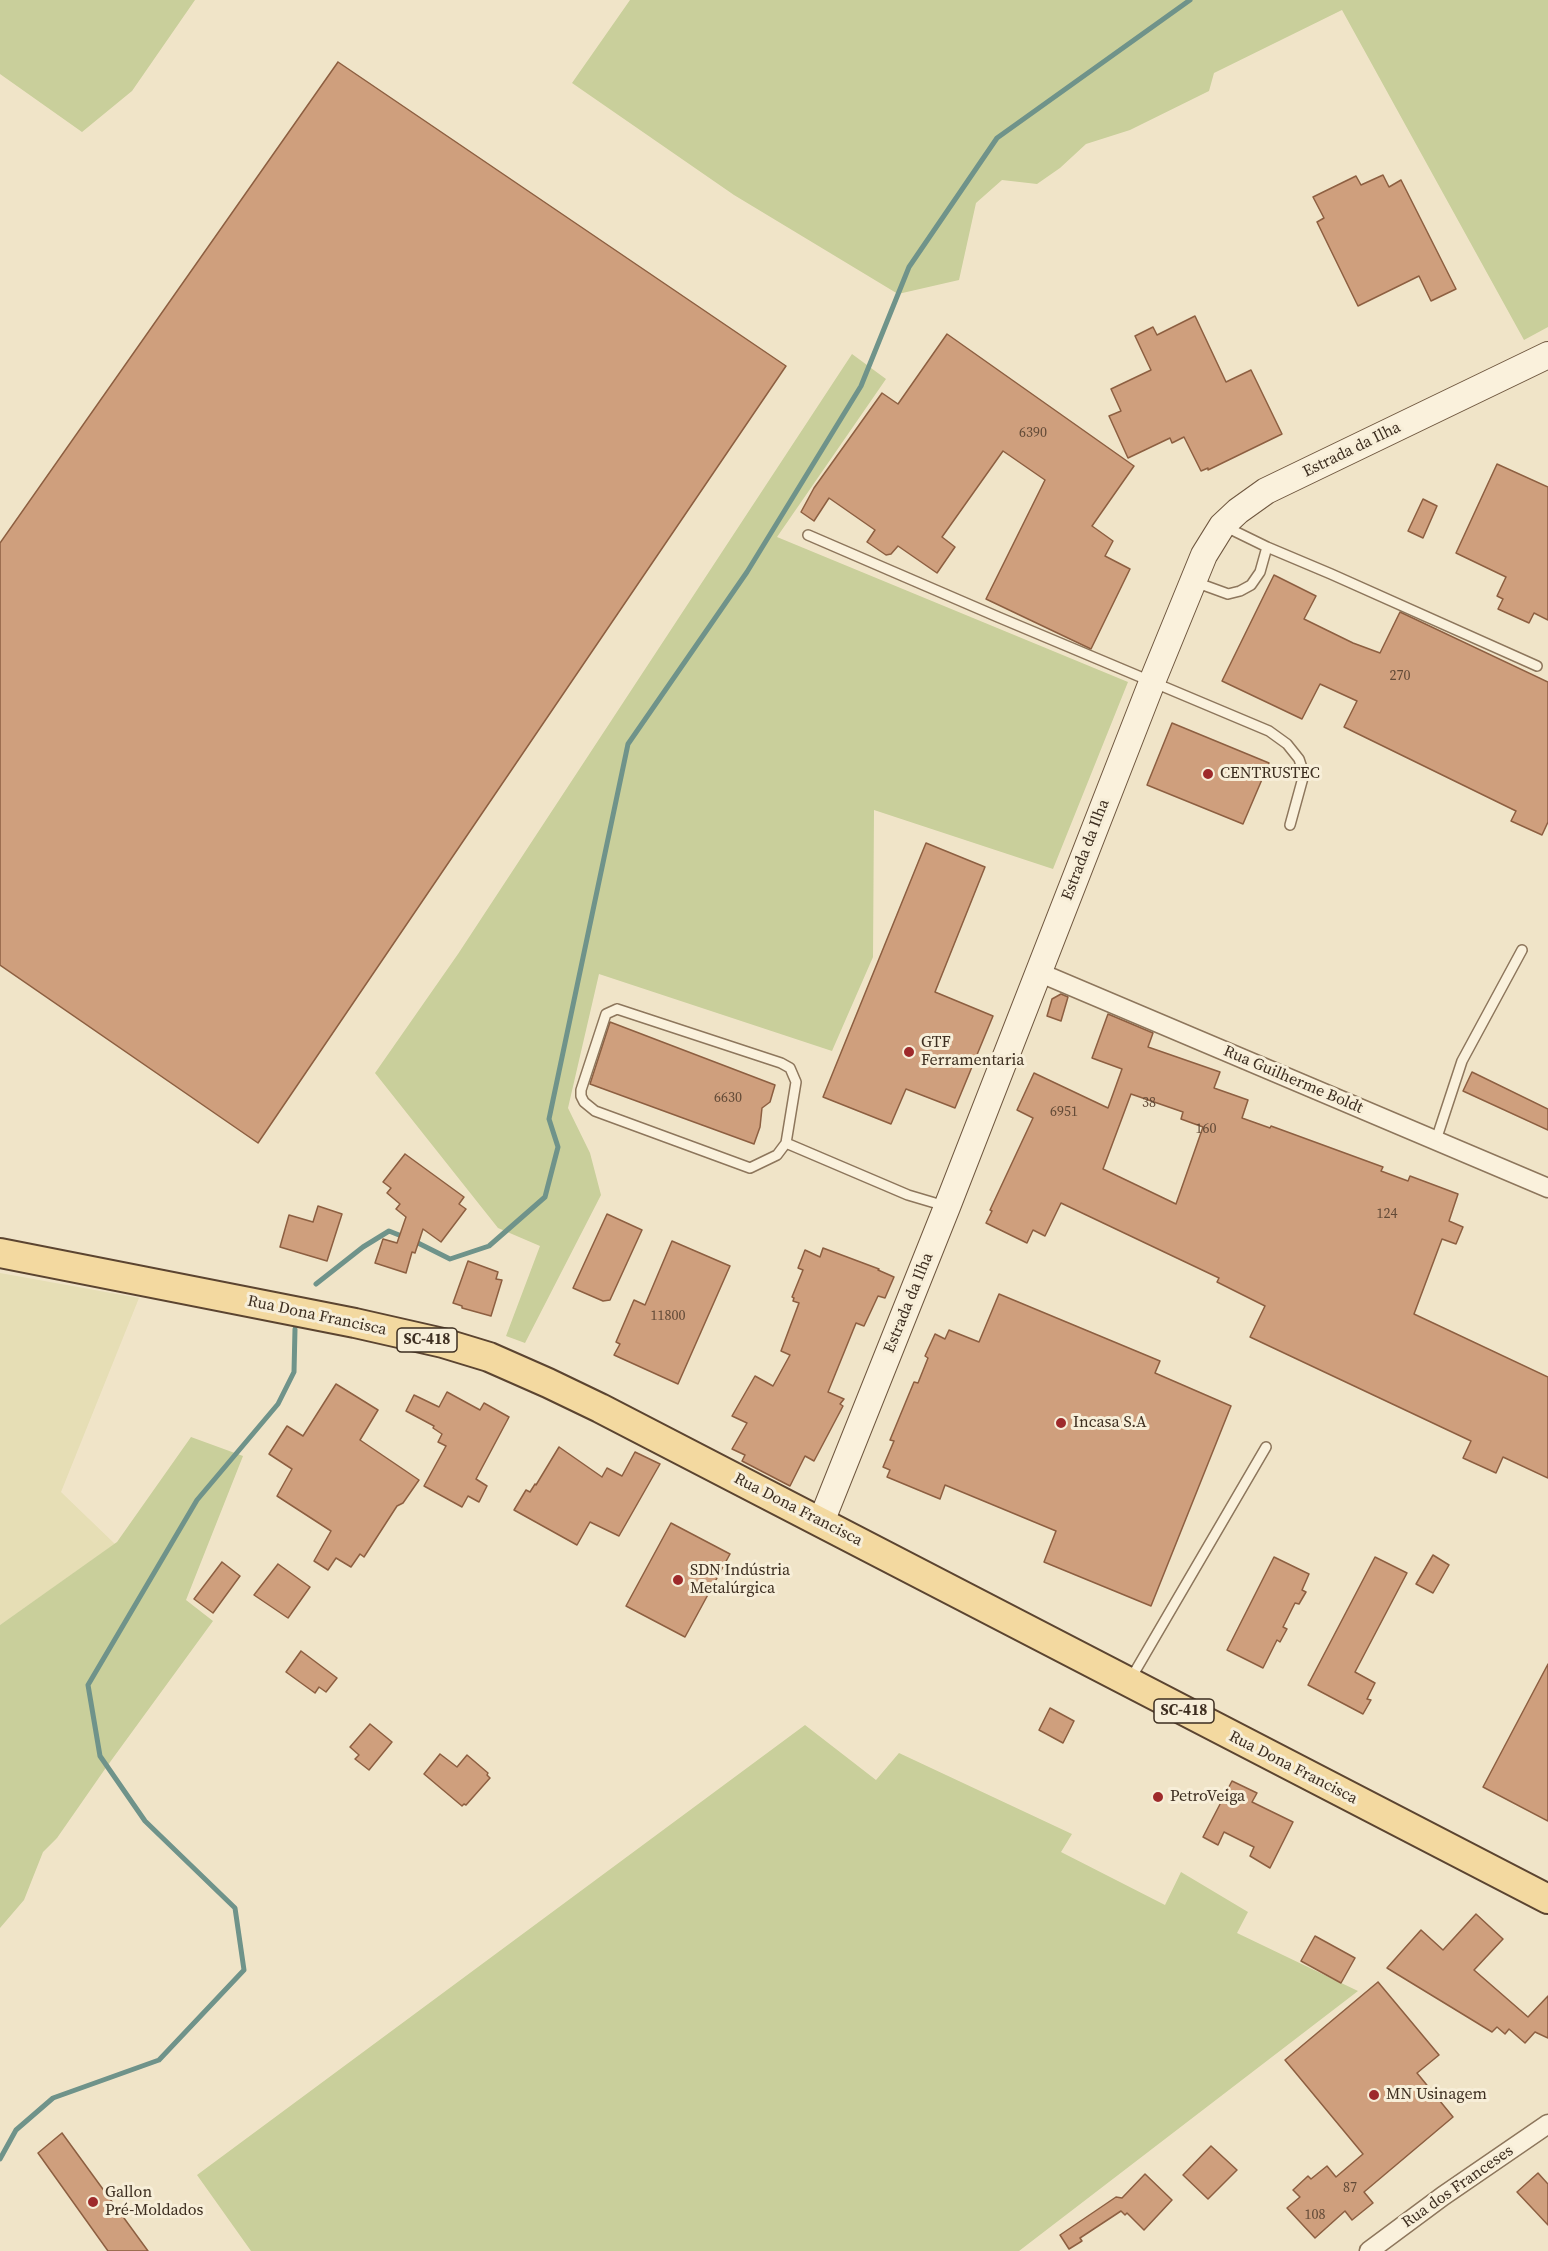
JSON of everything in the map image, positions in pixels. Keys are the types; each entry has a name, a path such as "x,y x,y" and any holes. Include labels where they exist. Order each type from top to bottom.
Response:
{"main road":[{"name":"Rua Dona Francisca","path":"0,1253 355,1323 443,1343 489,1357 548,1383 820,1522 1548,1899"}],"street":[{"name":"Estrada da Ilha","path":"820,1522 947,1207 1192,581 1204,555 1222,526 1266,491 1548,355"},
{"name":"Rua Guilherme Boldt","path":"1038,972 1548,1188"},
{"name":"Rua dos Franceses","path":"1369,2251 1443,2196 1548,2124"}],"lane":[{"path":"1222,526 1537,666"},
{"path":"808,535 1269,731 1287,744 1299,759 1304,774 1290,825"},
{"path":"1192,581 1228,594 1240,591 1251,585 1260,572 1267,547"},
{"path":"1436,1140 1462,1061 1522,950"},
{"path":"617,1009 781,1063 790,1068 796,1082 786,1143 777,1155 750,1168 595,1111 584,1102 581,1090 606,1014 617,1009"},
{"path":"786,1143 908,1195 947,1207"},
{"path":"1129,1682 1266,1447"}],"shaded area":[{"path":"0,1273 139,1298 61,1492 115,1544 0,1625"}],"green space":[{"path":"0,0 195,0 132,91 82,132 0,74"},
{"path":"630,0 1548,0 1548,327 1524,340 1342,10 1214,73 1209,91 1130,130 1086,144 1060,168 1037,184 1002,180 976,203 959,280 898,294 734,195 572,83"},
{"path":"852,354 886,379 777,537 1128,682 1053,869 874,810 873,957 832,1051 599,974 568,1108 590,1153 601,1195 525,1343 506,1336 540,1246 498,1228 375,1073 458,954"},
{"path":"191,1437 243,1456 186,1600 213,1621 57,1838 43,1852 24,1900 0,1928 0,1625 117,1542"},
{"path":"805,1725 876,1780 899,1753 1072,1834 1061,1852 1165,1905 1181,1872 1248,1912 1237,1933 1358,1991 1019,2251 251,2251 197,2175"}],"building":[{"path":"338,62 786,366 258,1143 0,965 0,543"},
{"path":"1383,175 1389,187 1401,180 1456,289 1431,301 1419,276 1358,306 1317,222 1324,218 1313,197 1356,176 1361,185"},
{"path":"1195,316 1226,382 1251,370 1282,434 1208,470 1208,468 1201,471 1184,437 1172,443 1170,438 1128,458 1109,416 1121,411 1111,389 1151,370 1135,336 1153,327 1157,335"},
{"path":"947,334 1134,466 1092,526 1113,541 1105,556 1130,569 1091,649 986,599 1045,480 1003,451 942,537 955,547 937,573 898,546 891,554 886,555 867,542 875,530 829,498 814,521 801,512 814,488 882,393 898,404"},
{"path":"1497,464 1548,487 1548,620 1534,613 1529,623 1498,609 1503,599 1497,596 1506,577 1456,553"},
{"path":"1423,499 1437,506 1423,538 1408,531"},
{"path":"1274,575 1316,596 1304,619 1353,643 1380,653 1400,612 1548,682 1548,822 1542,835 1511,821 1516,811 1344,727 1357,701 1320,684 1302,719 1222,681"},
{"name":"CENTRUSTEC","path":"1172,723 1269,763 1243,824 1147,785"},
{"name":"GTF Ferramentaria","path":"926,843 985,867 935,992 993,1016 955,1108 906,1089 891,1124 823,1097"},
{"path":"1061,994 1068,997 1061,1021 1047,1016 1052,999"},
{"path":"1108,1014 1153,1033 1148,1047 1220,1072 1214,1088 1248,1100 1242,1118 1270,1128 1271,1126 1383,1167 1381,1171 1408,1181 1410,1176 1458,1194 1449,1221 1463,1227 1456,1244 1442,1239 1414,1314 1548,1377 1548,1478 1503,1457 1496,1473 1463,1458 1471,1441 1250,1337 1265,1306 1217,1282 1219,1278 1061,1203 1045,1236 1033,1230 1027,1243 986,1223 1033,1118 1017,1110 1034,1073 1108,1108 1122,1069 1092,1058","holes":["1131,1094 1183,1112 1181,1119 1203,1127 1176,1204 1103,1169"]},
{"path":"610,1022 775,1085 770,1102 762,1108 760,1127 754,1144 590,1084"},
{"path":"1472,1072 1548,1109 1548,1130 1463,1091"},
{"path":"405,1154 464,1197 459,1204 466,1209 441,1242 423,1229 415,1253 412,1252 406,1273 375,1263 383,1239 397,1243 406,1217 396,1209 400,1204 387,1193 391,1188 383,1182"},
{"path":"318,1206 342,1214 327,1261 280,1247 289,1215 313,1222"},
{"path":"607,1214 642,1230 610,1300 603,1301 573,1288"},
{"path":"672,1241 730,1266 678,1384 614,1355 620,1344 616,1342 634,1300 645,1305"},
{"path":"823,1248 894,1277 885,1298 878,1296 864,1326 856,1323 828,1392 844,1399 840,1404 843,1406 814,1461 805,1456 790,1486 742,1461 745,1455 732,1449 747,1423 732,1416 755,1376 773,1386 790,1355 781,1351 799,1303 793,1301 792,1297 803,1270 798,1268 805,1250 820,1257"},
{"path":"468,1261 498,1272 496,1279 502,1280 491,1316 462,1308 453,1303"},
{"name":"Incasa S.A","path":"999,1294 1160,1361 1155,1373 1231,1406 1151,1606 1044,1562 1056,1531 945,1485 940,1499 887,1477 890,1470 883,1467 894,1441 890,1440 914,1382 918,1383 928,1358 925,1356 935,1334 945,1339 949,1330 979,1342"},
{"path":"336,1384 378,1410 360,1440 419,1480 403,1503 397,1506 364,1557 360,1554 351,1567 336,1558 328,1570 314,1561 331,1531 277,1496 292,1469 269,1454 287,1426 303,1436"},
{"path":"447,1392 480,1410 484,1403 509,1417 476,1479 487,1486 479,1502 468,1496 462,1507 424,1486 446,1446 438,1442 442,1434 433,1428 434,1426 406,1411 414,1395 439,1407"},
{"path":"559,1447 602,1477 607,1468 622,1476 635,1452 660,1464 619,1536 590,1522 577,1545 514,1510 526,1490 530,1492 536,1485"},
{"name":"SDN Indústria Metalúrgica","path":"671,1523 730,1554 685,1637 626,1606"},
{"path":"1433,1555 1449,1565 1433,1593 1416,1584"},
{"path":"1274,1557 1309,1574 1302,1590 1306,1592 1299,1604 1295,1603 1283,1627 1287,1629 1280,1642 1277,1640 1263,1668 1227,1650"},
{"path":"1375,1557 1407,1573 1355,1672 1375,1683 1367,1699 1371,1700 1363,1714 1308,1685"},
{"path":"222,1562 240,1576 213,1613 194,1599"},
{"path":"278,1564 310,1587 288,1618 254,1595"},
{"path":"301,1651 337,1678 326,1692 319,1687 315,1693 286,1672"},
{"path":"1548,1664 1548,1821 1483,1787"},
{"path":"1050,1708 1074,1721 1063,1743 1039,1730"},
{"path":"370,1724 392,1742 369,1770 355,1759 359,1755 350,1747"},
{"path":"440,1754 457,1767 467,1755 488,1773 490,1778 466,1805 462,1806 424,1774"},
{"path":"1232,1781 1257,1793 1252,1802 1293,1822 1270,1868 1250,1856 1254,1847 1224,1832 1218,1845 1203,1837"},
{"path":"1476,1914 1503,1939 1474,1970 1528,2017 1548,1996 1548,2038 1535,2032 1525,2043 1509,2029 1505,2034 1497,2027 1492,2032 1387,1968 1421,1930 1443,1950"},
{"path":"1315,1936 1355,1958 1341,1983 1301,1961"},
{"name":"MN Usinagem","path":"1378,1982 1439,2055 1417,2073 1453,2117 1364,2192 1373,2203 1352,2220 1345,2211 1315,2238 1287,2208 1300,2197 1293,2190 1308,2176 1311,2179 1327,2166 1336,2177 1363,2154 1285,2060"},
{"name":"Gallon Pré-Moldados","path":"62,2133 148,2251 108,2251 38,2153"},
{"path":"1211,2146 1237,2170 1208,2199 1183,2175"},
{"path":"1538,2173 1548,2184 1548,2225 1517,2192"},
{"path":"1145,2174 1172,2200 1144,2230 1127,2213 1125,2215 1121,2211 1080,2238 1082,2241 1069,2249 1060,2235 1116,2197 1122,2198"}],"waterway":[{"path":"412,1240 450,1259 489,1246 545,1197 558,1147 549,1119 628,744 747,572 861,386 909,267 997,138 1190,0"},
{"path":"316,1284 363,1247 389,1231 404,1237"},
{"path":"0,2159 16,2130 53,2098 159,2060 244,1970 235,1908 145,1821 100,1756 88,1685 197,1500 278,1404 294,1372 295,1329"}],"place":[{"name":"CENTRUSTEC","path":"1208,774"},
{"name":"GTF Ferramentaria","path":"909,1052"},
{"name":"Incasa S.A","path":"1061,1423"},
{"name":"SDN Indústria Metalúrgica","path":"678,1580"},
{"name":"PetroVeiga","path":"1158,1797"},
{"name":"MN Usinagem","path":"1374,2095"},
{"name":"Gallon Pré-Moldados","path":"93,2202"}]}
